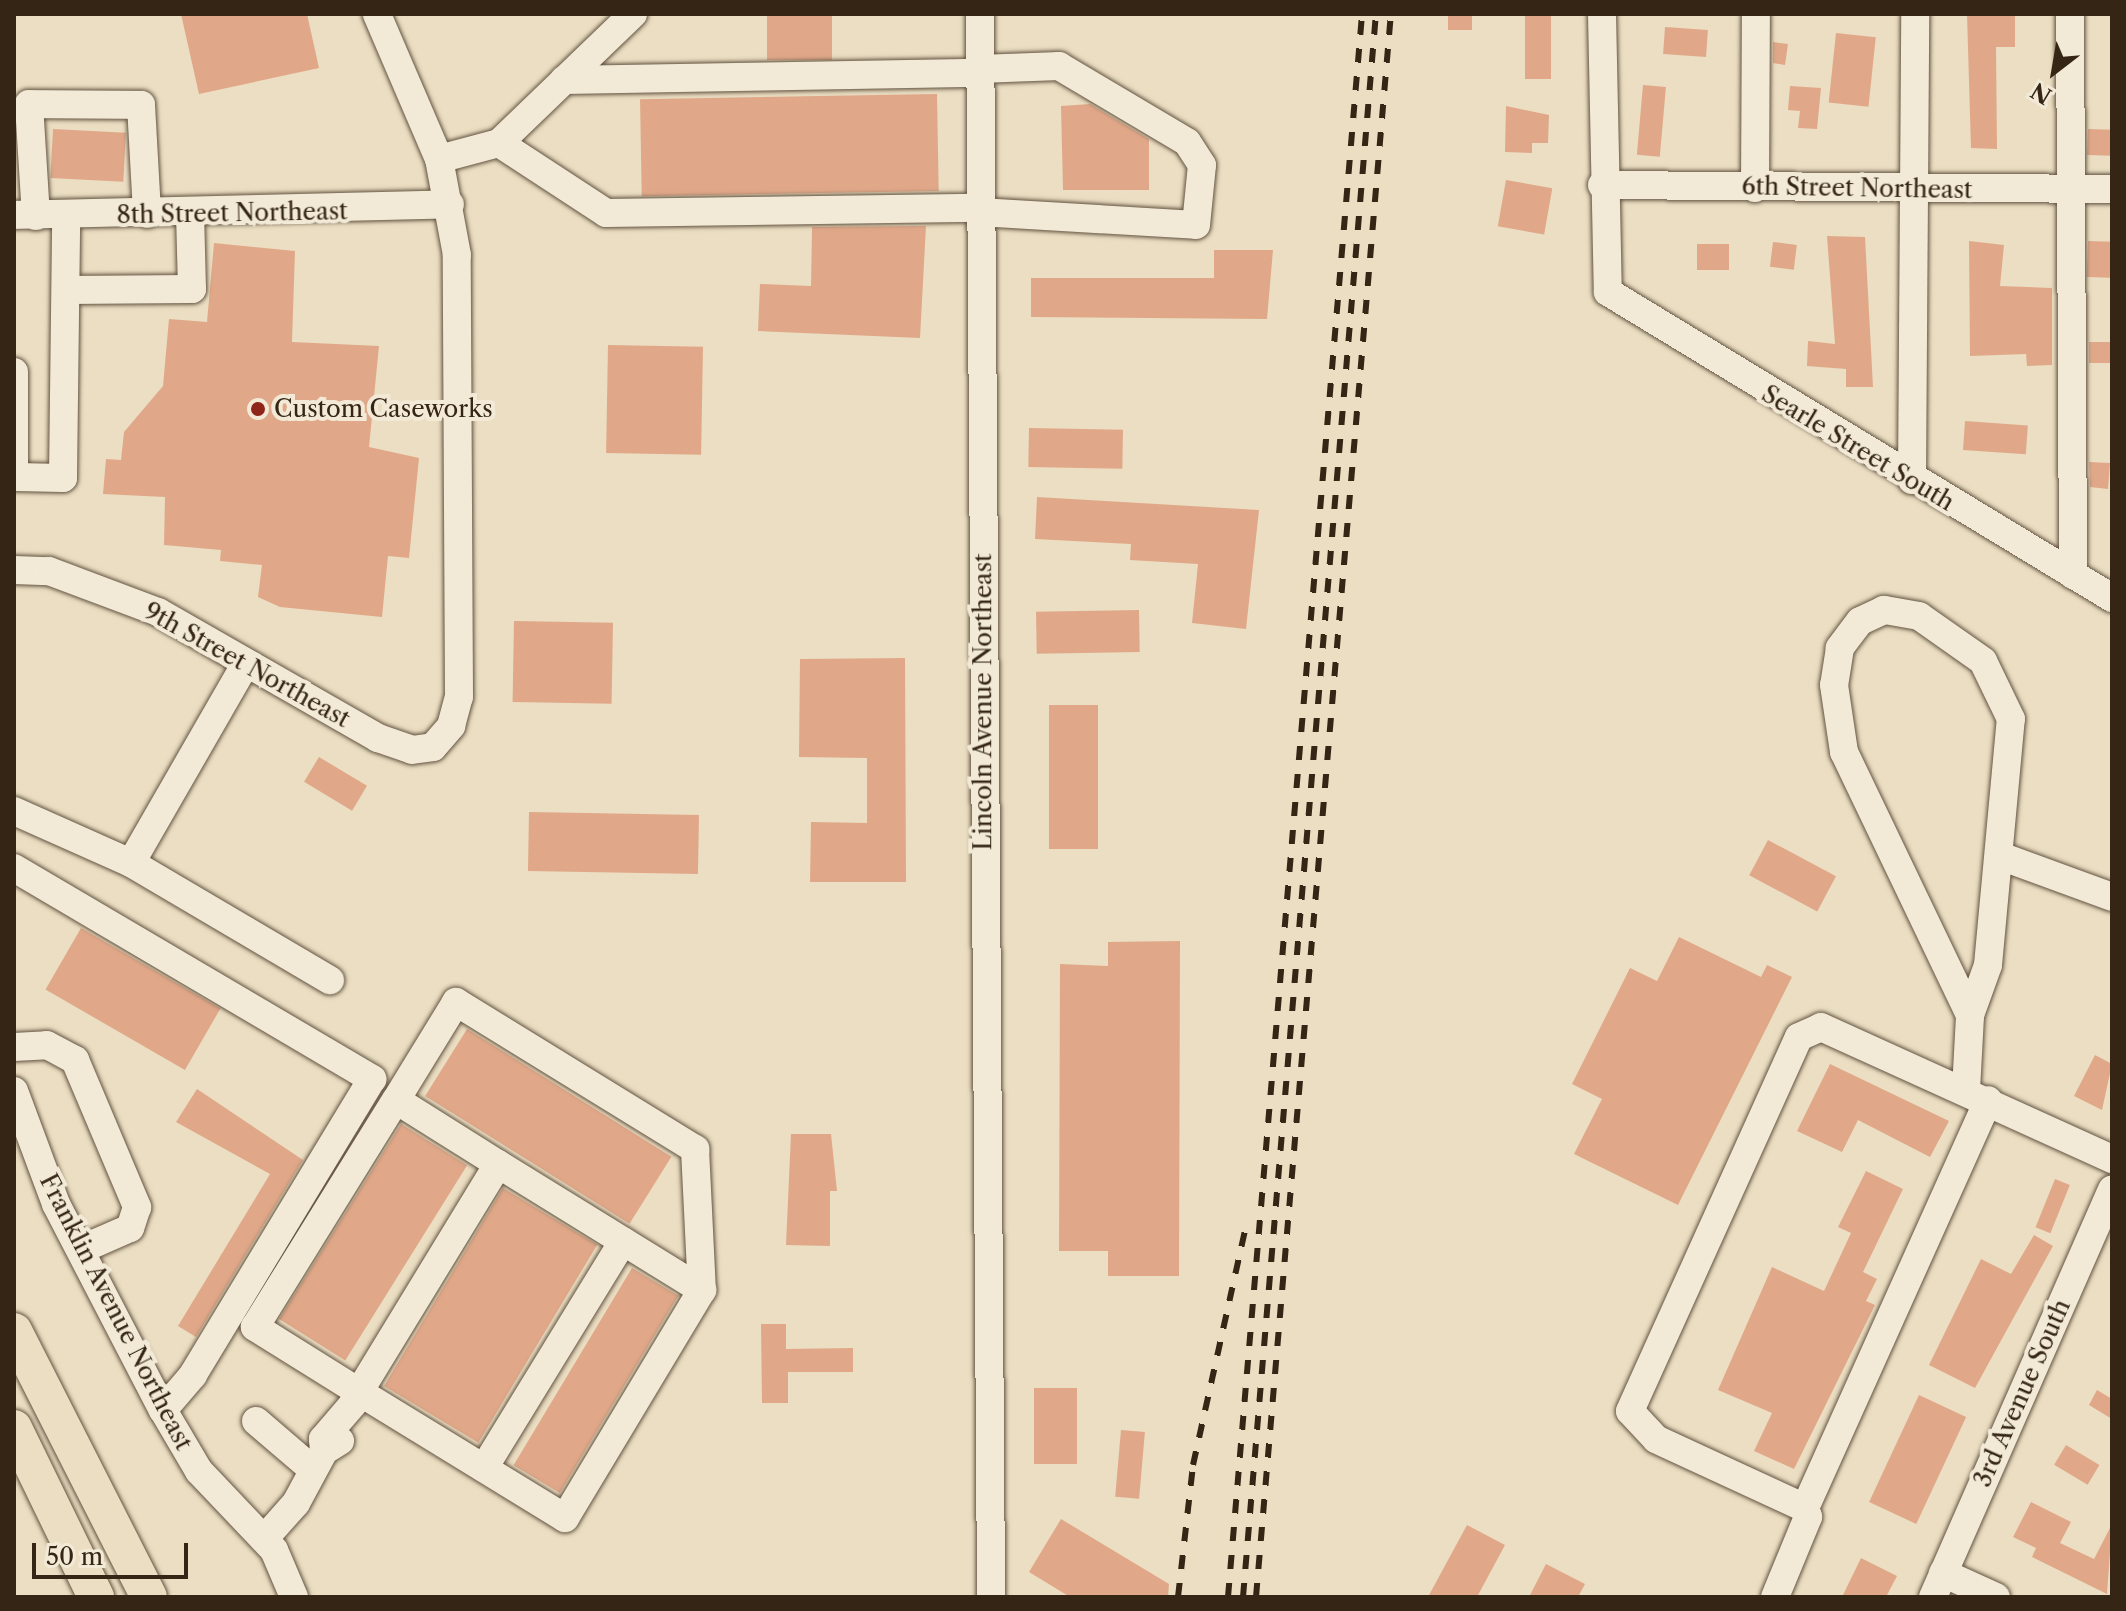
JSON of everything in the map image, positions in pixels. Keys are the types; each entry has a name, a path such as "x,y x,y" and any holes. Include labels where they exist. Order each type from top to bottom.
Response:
{"main road":[{"path":"14,1331 149,1597"},
{"path":"14,1428 96,1597"}],"street":[{"path":"377,14 439,159 450,204"},
{"path":"439,159 499,143 633,14"},
{"name":"Lincoln Avenue Northeast","path":"980,14 991,1597"},
{"path":"1602,14 1602,185"},
{"path":"1755,188 1756,14"},
{"path":"1912,480 1915,14"},
{"path":"2070,14 2073,575"},
{"path":"499,143 606,213 979,210 1196,225 1202,165 1187,142 1059,66 980,71 564,80"},
{"path":"25,215 29,104 141,105 147,214"},
{"name":"6th Street Northeast","path":"1602,185 1916,190 2112,189"},
{"name":"Searle Street South","path":"1602,185 1608,292 1912,480 2112,598"},
{"name":"8th Street Northeast","path":"25,215 190,214 450,204"},
{"name":"9th Street Northeast","path":"14,570 49,571 158,612 378,738 412,750 433,747 451,726 459,697 457,255 450,204"},
{"path":"66,290 192,289 190,214"},
{"path":"14,372 15,477 63,478 66,215"},
{"path":"1775,1597 1805,1508 1977,1095 1970,1015 1844,752 1834,685 1840,648 1860,621 1884,610 1919,616 1983,661 2003,689 2011,719 1988,965 1970,1015"},
{"path":"131,863 246,663"},
{"path":"14,811 131,863 330,980"},
{"path":"2000,856 2112,897"},
{"path":"14,868 372,1079 193,1375 163,1410"},
{"path":"456,1002 695,1149 702,1290 565,1518 484,1468 356,1398 255,1327 456,1002"},
{"path":"1805,1508 1656,1439 1630,1411 1799,1037 1821,1027 2016,1112 2112,1159"},
{"path":"14,1047 47,1045 75,1060 137,1207 130,1228 82,1249"},
{"name":"Franklin Avenue Northeast","path":"14,1091 56,1204 163,1410 199,1471 264,1539 294,1597"},
{"path":"396,1100 702,1290"},
{"path":"264,1539 296,1503 318,1460 347,1430 356,1398 498,1164"},
{"name":"3rd Avenue South","path":"1938,1585 2112,1190"},
{"path":"484,1468 623,1241"},
{"path":"256,1421 318,1460"},
{"path":"1938,1585 1996,1597"}],"building":[{"path":"181,14 307,14 319,68 199,94"},
{"path":"767,14 832,14 832,60 767,60"},
{"path":"1448,14 1472,14 1472,30 1448,30"},
{"path":"1525,14 1551,14 1551,79 1525,79"},
{"path":"1967,14 2015,14 2015,47 1996,47 1997,149 1971,148"},
{"path":"1665,27 1708,30 1706,57 1663,54"},
{"path":"1836,33 1876,37 1868,107 1829,103"},
{"path":"1773,42 1788,44 1785,65 1773,63"},
{"path":"1643,85 1666,87 1660,157 1637,155"},
{"path":"1790,86 1821,88 1817,129 1798,128 1800,111 1788,110"},
{"path":"937,94 939,191 642,196 640,99"},
{"path":"1090,104 1149,139 1149,190 1063,190 1061,106"},
{"path":"1506,106 1549,115 1548,143 1532,143 1532,153 1505,152"},
{"path":"53,129 126,133 123,182 50,178"},
{"path":"2088,129 2112,130 2111,156 2087,155"},
{"path":"1506,180 1552,188 1544,234 1498,226"},
{"path":"926,226 920,338 758,331 760,284 811,286 812,227"},
{"path":"1827,236 1865,237 1873,387 1846,387 1846,369 1807,366 1808,341 1835,344"},
{"path":"1969,241 2004,245 2000,286 2052,288 2052,365 2027,366 2026,354 1970,356"},
{"path":"2088,241 2112,242 2111,278 2087,277"},
{"path":"1773,242 1797,245 1794,270 1770,267"},
{"name":"Custom Caseworks","path":"214,243 295,251 292,342 379,346 369,447 419,458 409,558 388,556 382,617 280,607 258,597 262,565 220,561 221,550 164,545 165,497 103,494 106,459 121,460 124,432 163,386 169,319 207,322"},
{"path":"1697,244 1729,244 1729,270 1697,270"},
{"path":"1214,250 1273,250 1267,319 1031,317 1031,278 1214,278"},
{"path":"2089,342 2112,342 2112,363 2089,363"},
{"path":"608,345 703,347 701,455 606,453"},
{"path":"1965,421 2028,425 2026,454 1963,450"},
{"path":"1029,428 1123,430 1122,469 1028,467"},
{"path":"2089,462 2110,463 2108,489 2090,487"},
{"path":"1037,497 1259,510 1246,629 1192,623 1198,564 1130,560 1131,544 1035,539"},
{"path":"1139,610 1140,652 1037,654 1036,612"},
{"path":"514,621 613,623 612,704 513,702"},
{"path":"905,658 906,882 810,882 811,822 867,823 867,758 799,757 800,659"},
{"path":"1049,705 1098,705 1098,849 1049,849"},
{"path":"319,757 367,786 352,811 304,782"},
{"path":"529,812 699,815 698,874 528,871"},
{"path":"1768,840 1836,876 1817,911 1749,875"},
{"path":"81,928 220,1008 185,1070 46,989"},
{"path":"1679,937 1761,977 1767,965 1792,977 1678,1205 1574,1154 1602,1099 1572,1084 1630,968 1657,981"},
{"path":"1180,941 1179,1276 1108,1276 1108,1251 1059,1251 1060,964 1108,966 1108,942"},
{"path":"467,1029 671,1157 630,1224 425,1096"},
{"path":"2095,1055 2112,1064 2102,1110 2074,1096"},
{"path":"1830,1064 1949,1121 1930,1157 1858,1120 1842,1152 1797,1131"},
{"path":"197,1089 303,1160 196,1337 178,1326 270,1174 176,1122"},
{"path":"401,1124 467,1165 345,1360 279,1319"},
{"path":"791,1134 831,1134 837,1191 830,1191 830,1246 786,1245"},
{"path":"1866,1171 1903,1189 1863,1272 1877,1279 1866,1301 1875,1305 1794,1469 1754,1451 1772,1413 1718,1390 1772,1267 1824,1291 1851,1233 1838,1227"},
{"path":"2055,1179 2070,1185 2050,1233 2036,1227"},
{"path":"503,1188 597,1245 478,1443 384,1386"},
{"path":"2034,1235 2053,1246 1975,1388 1929,1365 1981,1259 2011,1274"},
{"path":"632,1268 678,1296 560,1493 514,1465"},
{"path":"761,1324 786,1324 786,1349 853,1348 853,1372 788,1372 788,1403 762,1403"},
{"path":"1034,1388 1077,1388 1077,1464 1034,1464"},
{"path":"2097,1390 2112,1399 2112,1419 2089,1405"},
{"path":"1919,1395 1966,1417 1916,1524 1869,1502"},
{"path":"1121,1430 1145,1432 1139,1499 1115,1497"},
{"path":"2066,1445 2099,1465 2088,1485 2054,1465"},
{"path":"2031,1502 2071,1522 2060,1543 2094,1559 2112,1524 2107,1594 2032,1557 2036,1548 2013,1537"},
{"path":"1061,1519 1169,1584 1168,1597 1070,1597 1029,1572"},
{"path":"1467,1525 1505,1545 1477,1597 1428,1597"},
{"path":"1861,1558 1897,1576 1886,1597 1842,1597"},
{"path":"1546,1564 1585,1584 1578,1597 1529,1597"}],"railway":[{"path":"1228,1597 1362,14"},
{"path":"1243,1597 1376,14"},
{"path":"1256,1597 1391,14"},
{"path":"1178,1597 1193,1465 1247,1222"}],"place":[{"name":"Custom Caseworks","path":"258,409"}]}
